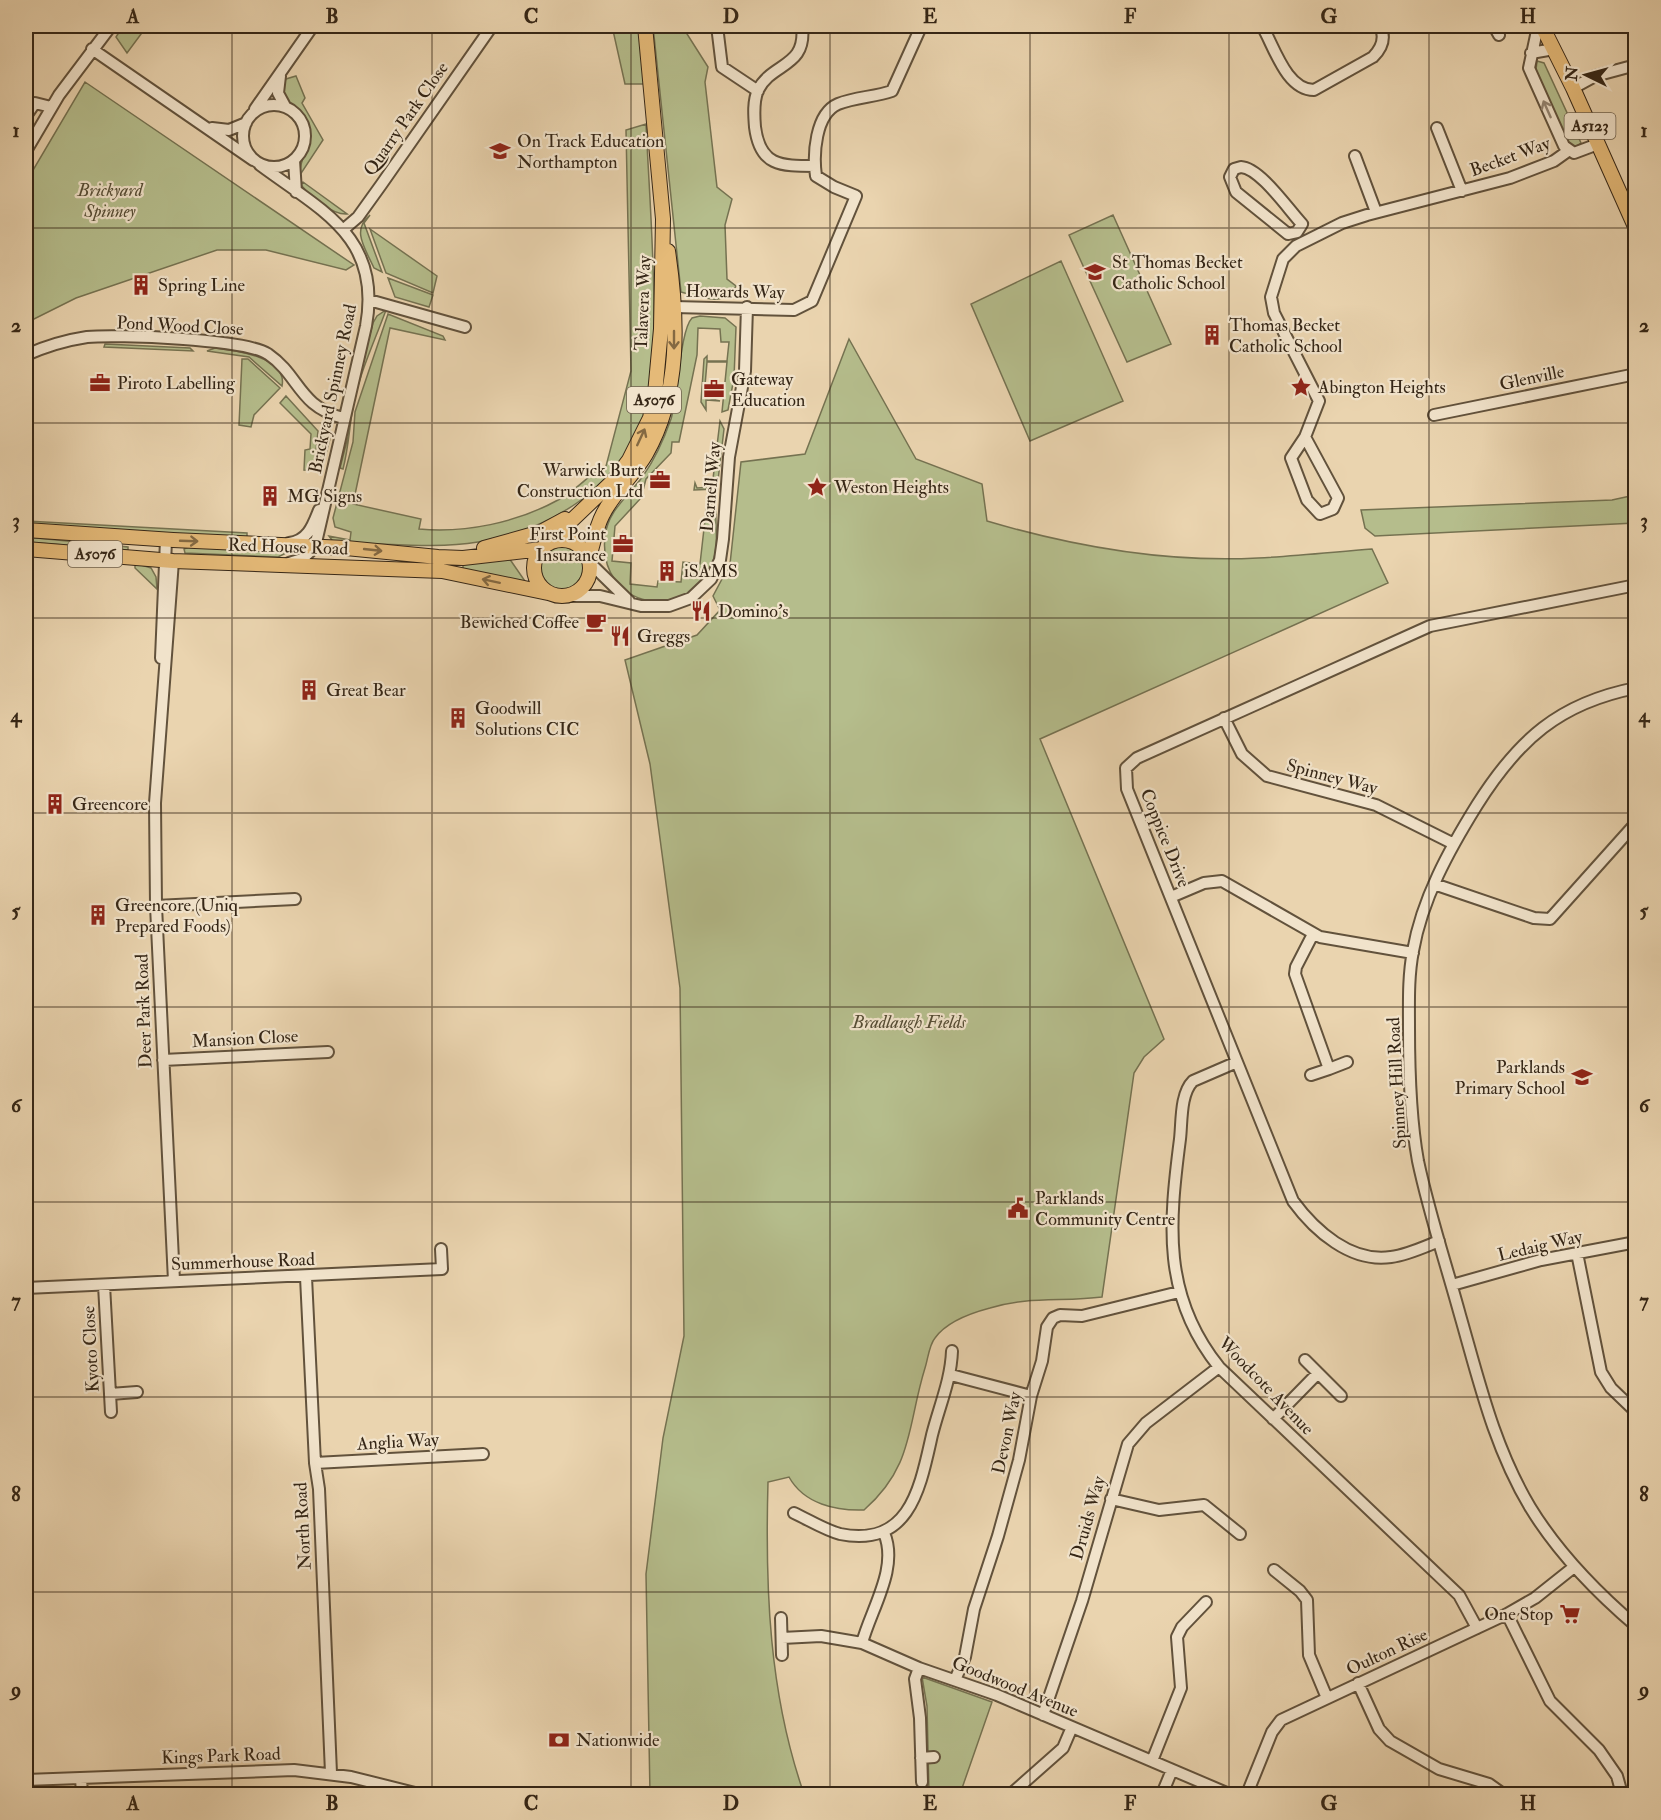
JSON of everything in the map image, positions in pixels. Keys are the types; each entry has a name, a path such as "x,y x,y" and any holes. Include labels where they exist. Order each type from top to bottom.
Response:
{"main road":[{"name":"Talavera Way","path":"545,546 614,480 629,460 650,418 658,375 663,219 645,26"},
{"name":"A5123","path":"1540,26 1573,88 1635,229"},
{"path":"545,546 534,563 534,572 536,580 548,593 570,596 585,586 589,577 589,560 602,515 646,454 665,410 674,358 674,307 663,219"},
{"path":"438,557 541,532 594,500"},
{"path":"26,530 166,540 280,544 310,550 463,558 571,541 584,550 589,560"},
{"path":"44,531 76,540 146,545 168,559"},
{"name":"Red House Road","path":"26,549 168,559 442,571 548,593"}],"street":[{"path":"26,151 51,107 111,26"},
{"path":"282,67 278,85 280,100 299,117 305,135 304,144 294,159 278,166 257,162 244,143 249,119 282,67 313,26"},
{"name":"Quarry Park Close","path":"344,229 358,217 492,26"},
{"path":"717,26 722,67 758,91"},
{"path":"802,26 803,39 794,60 767,77 758,91 753,113 757,145 768,159 784,166 814,166 813,154 823,122 835,105 892,91 920,29 907,26"},
{"path":"1262,26 1294,83 1306,90 1314,90 1373,57 1379,51 1384,38 1380,26"},
{"path":"1540,26 1531,53 1529,71 1568,151"},
{"name":"Brickyard Spinney Road","path":"92,49 326,212 344,229 364,263 369,300 366,326 330,482 310,550"},
{"path":"1531,53 1554,49"},
{"path":"1573,88 1595,76 1635,65"},
{"path":"26,116 35,103 51,107"},
{"path":"206,127 229,130 249,119 263,106 285,106"},
{"name":"Becket Way","path":"1437,128 1462,191"},
{"name":"Becket Way","path":"1299,239 1376,212 1462,191 1539,168 1558,159 1568,151 1578,152 1598,144"},
{"path":"1354,156 1376,212"},
{"path":"294,159 296,192"},
{"name":"Howards Way","path":"674,307 747,307 794,310 812,301 856,196 816,176 814,166"},
{"path":"1299,239 1288,234 1236,192 1230,177 1234,169 1248,167 1257,174 1302,224 1299,239 1283,259 1271,297 1274,313 1319,401 1305,437 1291,458 1307,500 1320,514 1333,509 1338,498 1305,437"},
{"path":"369,300 465,327"},
{"name":"Darnell Way","path":"570,596 600,596 658,608 682,603 701,590 717,570 723,539 730,450 745,371 747,307"},
{"name":"Pond Wood Close","path":"26,355 88,337 243,345 268,354 311,402 321,410 343,418"},
{"name":"Glenville","path":"1434,415 1635,374"},
{"path":"280,544 302,540 313,525 330,482"},
{"path":"313,525 310,550 312,564 322,567"},
{"name":"Deer Park Road","path":"166,540 168,559 160,633 163,673 155,803 156,906 174,1281"},
{"path":"283,564 310,550"},
{"path":"589,560 632,603"},
{"name":"Coppice Drive","path":"1439,1241 1393,1257 1375,1258 1350,1250 1315,1226 1289,1192 1127,789 1126,768 1137,758 1430,626 1635,585"},
{"name":"Spinney Hill Road","path":"1635,688 1580,703 1547,724 1502,770 1454,844 1434,884 1413,953 1409,1016 1412,1117 1422,1177 1482,1395 1506,1461 1535,1515 1574,1567 1635,1626"},
{"name":"Spinney Way","path":"1224,718 1242,754 1251,765 1267,776 1376,805 1454,844"},
{"path":"1434,884 1534,918 1551,919 1635,823"},
{"path":"1171,897 1204,883 1222,881 1313,934 1329,940 1413,953"},
{"path":"156,906 295,899"},
{"path":"1313,934 1296,967 1295,975 1329,1069"},
{"name":"Mansion Close","path":"163,1060 328,1052"},
{"name":"Woodcote Avenue","path":"1237,1062 1199,1077 1189,1085 1187,1090 1171,1226 1173,1259 1179,1292 1195,1332 1220,1367 1459,1595 1477,1628"},
{"path":"1311,1075 1347,1062"},
{"name":"Ledaig Way","path":"1452,1285 1525,1264 1635,1242"},
{"name":"Summerhouse Road","path":"26,1288 442,1269 441,1249"},
{"path":"1577,1253 1601,1372 1611,1388 1635,1412"},
{"name":"North Road","path":"306,1277 315,1463 319,1489 331,1773"},
{"name":"Kyoto Close","path":"104,1285 111,1412"},
{"name":"Devon Way","path":"954,1680 964,1657 974,1609 998,1536 1019,1460 1031,1396 1042,1361 1044,1337 1053,1318 1082,1316 1179,1292"},
{"path":"794,1513 838,1533 863,1536 884,1533 912,1505 924,1472 942,1397 951,1375 952,1351"},
{"path":"1305,1360 1341,1396"},
{"name":"Druids Way","path":"1043,1715 1073,1629 1121,1461 1133,1436 1220,1367"},
{"path":"1273,1419 1318,1373"},
{"path":"951,1375 1031,1396"},
{"path":"110,1394 137,1392"},
{"name":"Anglia Way","path":"315,1463 483,1454"},
{"path":"1111,1499 1159,1510 1190,1504 1204,1505 1214,1510 1240,1533"},
{"path":"862,1643 889,1564 889,1545 884,1533"},
{"name":"Oulton Rise","path":"1247,1794 1272,1732 1281,1720 1507,1614 1534,1598 1574,1567"},
{"path":"1274,1570 1300,1591 1307,1600 1308,1648 1327,1698"},
{"path":"1152,1761 1181,1688 1177,1637 1182,1627 1206,1602"},
{"path":"1507,1614 1550,1701 1599,1750 1617,1776 1622,1794"},
{"path":"781,1618 782,1655"},
{"name":"Goodwood Avenue","path":"782,1638 821,1636 862,1643 919,1668 1043,1715 1229,1794"},
{"path":"919,1668 915,1679 920,1718 922,1782"},
{"path":"1358,1683 1379,1729 1390,1741 1430,1765 1448,1773 1489,1784 1503,1794"},
{"path":"1011,1794 1063,1748 1072,1727"},
{"path":"921,1758 934,1757"},
{"name":"Kings Park Road","path":"26,1780 276,1770 331,1773 416,1794"},
{"path":"1162,1794 1172,1770"},
{"path":"81,1778 82,1794"}],"green space":[{"path":"123,26 147,26 127,53 116,37"},
{"path":"612,26 639,26 645,84 625,84"},
{"path":"653,26 682,26 708,67 705,82 717,187 732,199 725,225 727,279 736,286 726,297 719,299 681,292"},
{"path":"1537,61 1544,63 1581,143 1571,150 1536,70"},
{"path":"296,76 305,98 302,103 323,140 300,175 301,164 309,142 308,129 302,119 286,103 281,87 286,79"},
{"name":"Brickyard Spinney","path":"85,82 354,265 346,270 266,250 217,250 76,298 26,323 26,182"},
{"path":"646,124 655,339 653,377 646,413 635,439 619,463 580,501 532,527 505,536 478,542 424,546 334,543 329,536 350,540 351,532 335,527 333,518 353,442 355,412 388,314 443,336 445,340 390,328 353,504 421,519 419,529 473,528 508,520 542,508 568,494 598,469 605,470 631,371 626,130"},
{"path":"303,182 347,214 335,212 322,204 301,185"},
{"path":"370,215 364,223 382,272 374,268 362,240 361,227 364,221"},
{"path":"1113,215 1171,344 1127,362 1069,235"},
{"path":"370,229 437,276 433,293 386,273"},
{"path":"1061,261 1123,401 1030,441 971,304"},
{"path":"388,278 433,295 429,307 395,297"},
{"path":"386,310 354,400 343,469 340,468 348,437 349,412 373,323 377,316"},
{"path":"700,316 725,318 736,327 734,378 728,410 722,412 727,362 707,362 704,397 720,401 706,400 706,410 701,402 704,359 707,356 707,361 727,361 729,342 721,342 720,329 698,328 697,355 679,442 672,442 671,453 646,479 641,498 615,526 612,561 631,563 630,584 657,587 658,581 681,582 683,562 700,564 707,502 716,508 715,555 701,582 685,595 667,601 647,600 630,594 615,580 606,561 605,536 614,511 643,476 662,441 671,419 688,325 692,318"},
{"name":"Bradlaugh Fields","path":"849,339 916,459 982,484 987,521 1087,545 1189,558 1258,558 1372,549 1388,583 1040,739 1164,1039 1144,1057 1134,1073 1102,1297 1004,1304 967,1315 940,1332 930,1348 901,1461 880,1494 864,1510 832,1507 812,1500 795,1486 789,1477 768,1482 767,1561 776,1679 792,1756 804,1794 650,1794 646,1574 663,1438 684,1336 680,988 650,764 625,660 697,635 720,610 713,596 730,564 741,462 805,454"},
{"path":"105,344 190,348 193,351 104,347"},
{"path":"215,348 246,353 268,362 277,368 282,376 282,386 249,357 207,351"},
{"path":"242,359 248,359 280,388 254,415 251,427 239,425"},
{"path":"286,396 318,431 314,471 304,470 305,450 310,449 311,434 280,403"},
{"path":"720,421 724,429 717,489 694,490 695,483 697,488 712,487"},
{"path":"329,428 331,435 323,465 319,466 322,435"},
{"path":"1635,495 1635,523 1375,536 1365,528 1361,510 1612,500"},
{"path":"26,521 247,533 247,537 181,535 26,524"},
{"path":"26,537 128,547 128,550 26,542"},
{"path":"189,547 288,552 278,557 185,553 184,549"},
{"path":"562,547 570,548 577,553 582,560 582,576 577,583 570,588 562,589 554,588 547,583 542,576 541,568 542,560 547,553 554,548"},
{"path":"509,558 527,584 463,569 463,562"},
{"path":"135,563 151,568 156,577 157,589 135,568"},
{"path":"922,1677 992,1702 960,1794 929,1794 927,1706"}],"place":[{"name":"On Track Education Northampton","path":"500,151"},
{"name":"St Thomas Becket Catholic School","path":"1095,272"},
{"name":"Spring Line","path":"141,285"},
{"name":"Thomas Becket Catholic School","path":"1212,335"},
{"name":"Piroto Labelling","path":"100,383"},
{"name":"Abington Heights","path":"1301,387"},
{"name":"Gateway Education","path":"714,389"},
{"name":"Warwick Burt Construction Ltd","path":"660,480"},
{"name":"Weston Heights","path":"817,487"},
{"name":"MG Signs","path":"270,496"},
{"name":"First Point Insurance","path":"623,544"},
{"name":"iSAMS","path":"667,571"},
{"name":"Domino's","path":"701,611"},
{"name":"Bewiched Coffee","path":"596,622"},
{"name":"Greggs","path":"620,636"},
{"name":"Great Bear","path":"309,690"},
{"name":"Goodwill Solutions CIC","path":"458,718"},
{"name":"Greencore","path":"55,804"},
{"name":"Greencore (Uniq Prepared Foods)","path":"98,915"},
{"name":"Parklands Primary School","path":"1582,1077"},
{"name":"Parklands Community Centre","path":"1018,1208"},
{"name":"One Stop","path":"1570,1614"},
{"name":"Nationwide","path":"559,1740"}]}
